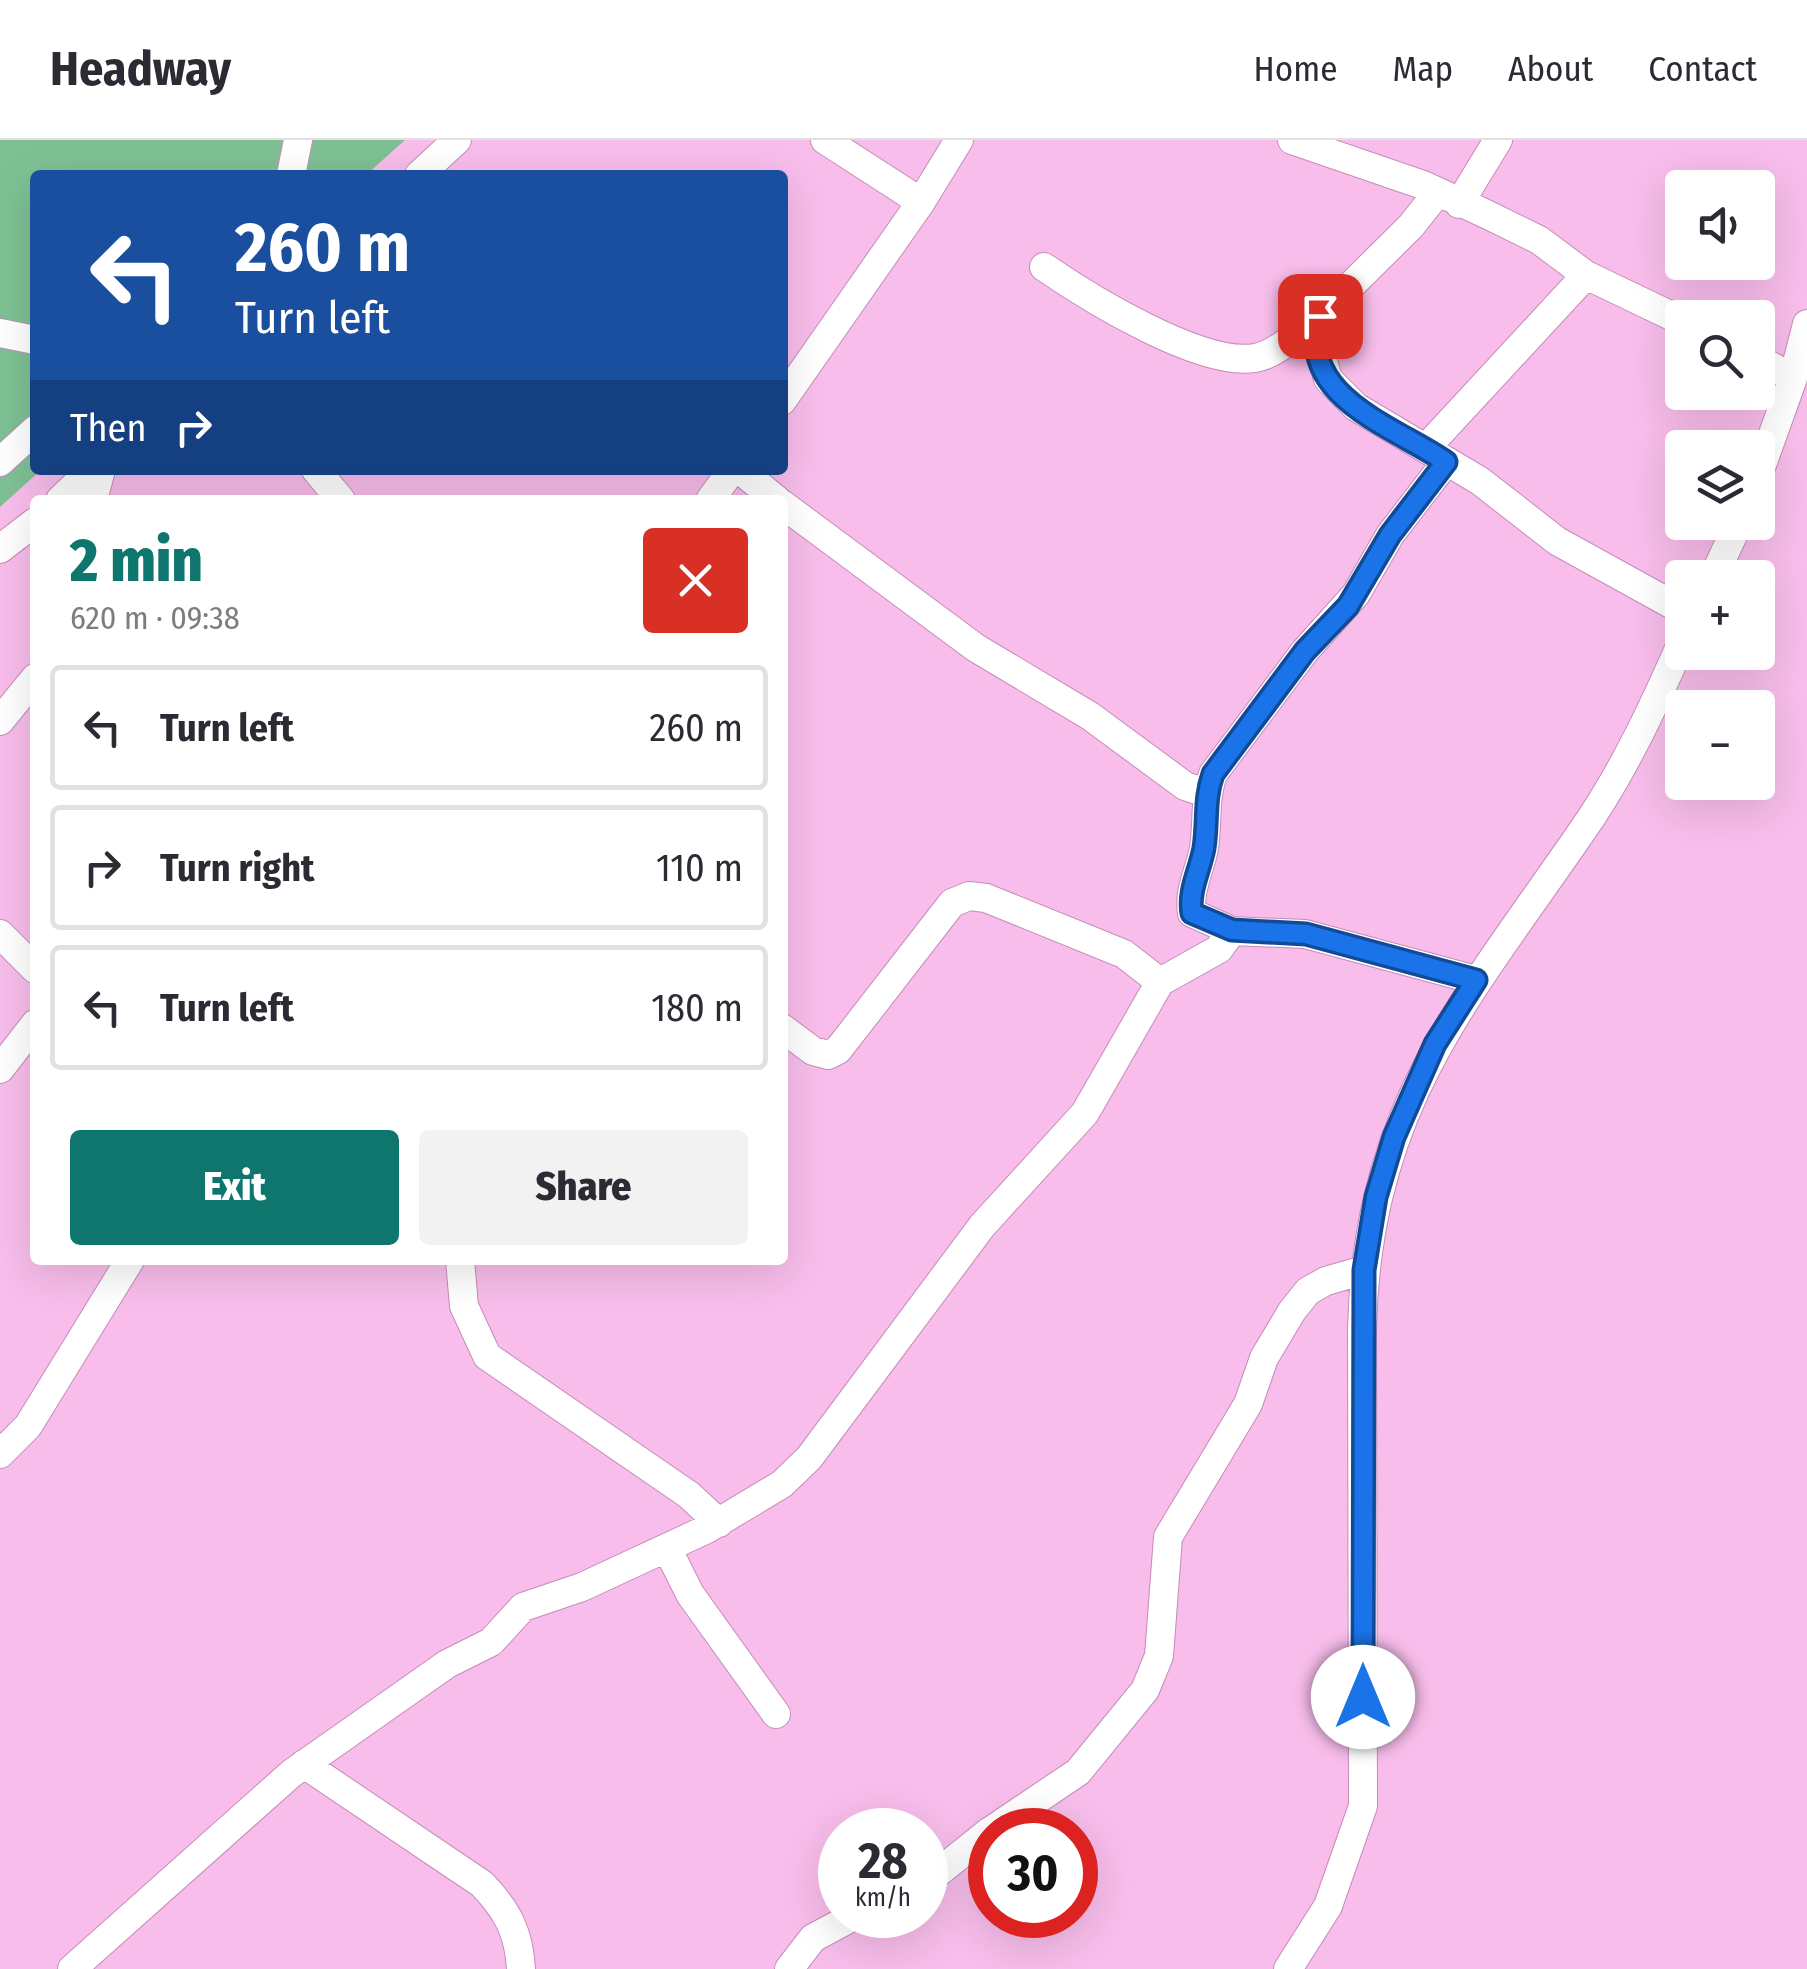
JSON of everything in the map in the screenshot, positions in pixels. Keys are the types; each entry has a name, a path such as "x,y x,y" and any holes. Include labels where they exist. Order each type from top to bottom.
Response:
{"street":[{"path":"292,170 298,140"},
{"path":"424,170 457,140"},
{"path":"826,140 921,202"},
{"path":"788,392 921,202 959,140"},
{"path":"1292,140 1448,198 1539,240 1586,275 1665,313"},
{"path":"1044,266 1180,341 1228,359 1258,358 1320,316 1412,226 1448,198 1498,140"},
{"path":"1476,980 1306,934 1232,930 1192,913 1190,900 1204,845 1206,794 1213,774 1242,732 1305,651 1348,606 1436,455 1586,275"},
{"path":"1320,316 1314,333 1317,350 1338,392 1371,418 1480,481 1558,541 1665,601"},
{"path":"1774,430 1807,324"},
{"path":"0,333 30,339"},
{"path":"1775,369 1793,378"},
{"path":"0,462 30,435"},
{"path":"65,495 87,475"},
{"path":"746,475 771,495"},
{"path":"788,508 976,648 1090,716 1185,786 1206,794"},
{"path":"0,549 30,526"},
{"path":"1288,1969 1328,1906 1363,1806 1364,1270 1376,1197 1394,1137 1435,1044 1592,816 1630,754 1669,670"},
{"path":"11,716 30,686"},
{"path":"788,1032 813,1051 828,1055 838,1050 952,903 969,896 986,898 1124,954 1160,982"},
{"path":"72,1969 304,1764 447,1664 491,1642 523,1607 582,1588 667,1548 782,1484 809,1458 982,1226 1085,1113 1160,982 1219,950 1232,930"},
{"path":"0,934 30,964"},
{"path":"0,1069 30,1030"},
{"path":"0,1454 28,1426 127,1265"},
{"path":"460,1265 464,1306 487,1356 689,1495 719,1522"},
{"path":"1025,1808 1078,1772 1145,1690 1159,1656 1168,1536 1248,1404 1264,1358 1292,1311 1308,1291 1326,1280 1364,1270"},
{"path":"667,1548 690,1594 776,1714"},
{"path":"304,1764 482,1884 506,1909 520,1946 522,1969"},
{"path":"948,1865 968,1849"},
{"path":"790,1969 818,1935"}],"green space":[{"path":"0,140 405,140 372,170 30,170 30,475 35,475 0,507"}],"route":[{"path":"1320,316 1314,333 1317,350 1328,379 1338,392 1371,418 1446,462 1390,535 1348,606 1305,651 1213,774 1206,794 1204,845 1190,900 1192,913 1232,930 1306,934 1476,980 1435,1044 1394,1137 1376,1197 1364,1270 1363,1697"}]}
